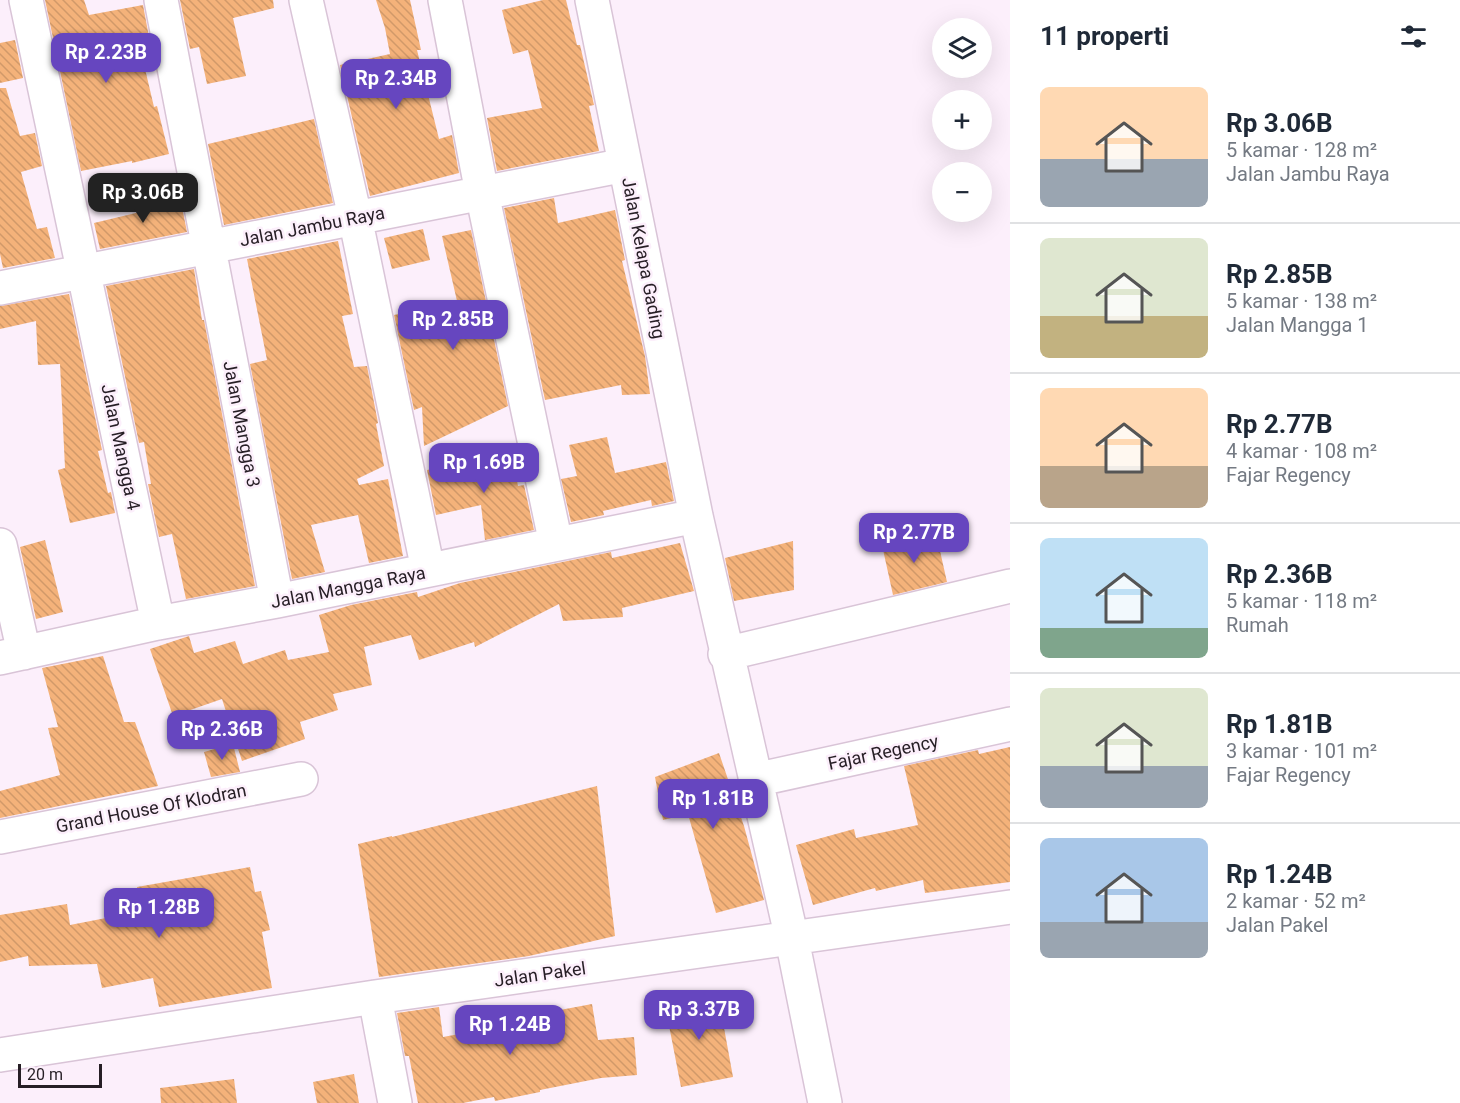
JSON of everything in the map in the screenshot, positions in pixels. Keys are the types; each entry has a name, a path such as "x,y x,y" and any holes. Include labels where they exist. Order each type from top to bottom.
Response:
{"street":[{"name":"Jalan Mangga 4","path":"26,0 158,623"},
{"name":"Jalan Mangga 3","path":"161,0 277,602"},
{"path":"306,0 355,218 428,570"},
{"path":"445,0 482,193 556,544"},
{"name":"Jalan Kelapa Gading","path":"592,0 725,654 792,939 825,1103"},
{"name":"Jalan Jambu Raya","path":"0,288 625,165"},
{"name":"Jalan Mangga Raya","path":"12,656 158,623 277,602 696,516"},
{"path":"0,545 12,656"},
{"path":"725,654 1010,586"},
{"name":"Fajar Regency","path":"755,780 1010,724"},
{"name":"Grand House Of Klodran","path":"0,837 301,779"},
{"name":"Jalan Pakel","path":"0,1055 375,997 1010,907"},
{"path":"375,997 395,1103"}],"building":[{"path":"45,0 84,0 89,15 143,5 149,37 138,39 154,107 157,106 169,154 132,163 132,161 81,171"},
{"path":"180,0 273,0 274,8 233,18 246,76 207,84 199,47 190,49"},
{"path":"376,0 410,0 421,50 417,50 439,139 452,135 459,173 370,196 340,65 390,54"},
{"path":"543,0 566,0 577,45 580,45 594,105 589,106 599,151 497,171 487,118 542,108 528,50 513,54 502,10"},
{"path":"15,40 23,78 0,83 0,43"},
{"path":"0,88 6,88 20,136 35,133 42,166 21,172 37,229 47,227 55,258 3,268 0,254"},
{"path":"314,119 333,203 224,225 208,144"},
{"path":"180,197 187,232 100,249 94,223 140,212 138,206"},
{"path":"554,198 558,223 615,210 625,260 622,261 645,356 650,394 622,395 621,385 545,400 504,208"},
{"path":"423,229 430,260 392,269 384,238"},
{"path":"471,230 508,406 424,446 422,407 414,410 394,315 457,301 442,236"},
{"path":"338,241 353,314 342,316 354,367 367,366 384,466 357,479 359,485 388,479 403,556 369,563 358,515 311,525 325,572 292,579 250,364 267,360 247,259"},
{"path":"194,269 255,586 186,599 172,534 159,537 148,484 151,484 144,442 139,443 106,286"},
{"path":"69,294 102,450 98,451 115,513 70,523 58,470 65,468 60,364 38,365 36,321 0,329 0,306"},
{"path":"607,437 615,473 666,462 674,501 652,506 651,500 603,511 604,515 571,522 561,479 577,476 569,445"},
{"path":"511,452 518,486 524,485 534,530 485,540 481,505 436,515 427,470"},
{"path":"936,533 947,582 893,595 882,545"},
{"path":"45,540 63,612 36,619 20,547"},
{"path":"793,541 794,590 734,601 725,558"},
{"path":"680,543 694,591 622,608 623,617 563,621 559,604 475,647 474,642 419,660 411,635 364,647 372,685 333,694 338,710 300,722 305,739 242,761 222,699 173,716 150,649 189,636 194,653 235,641 243,664 285,650 288,660 329,652 319,615 351,605 417,592 418,597 460,583 611,552 612,558"},
{"path":"103,656 124,722 135,722 158,786 0,818 0,791 60,775 48,728 58,727 42,668"},
{"path":"233,744 240,772 211,777 204,752"},
{"path":"1010,747 1010,882 925,893 923,880 876,891 875,888 813,905 796,845 854,829 856,838 918,825 904,766 978,750 979,754"},
{"path":"719,753 744,826 764,900 716,913 688,814 663,820 655,777"},
{"path":"597,786 615,936 529,956 379,977 358,844"},
{"path":"250,867 255,892 261,891 270,930 262,932 272,988 159,1007 153,978 102,988 97,964 29,966 28,956 0,962 0,915 67,904 70,925 142,911 137,887"},
{"path":"718,995 733,1077 681,1087 665,1005"},
{"path":"592,1004 598,1040 634,1037 637,1075 601,1078 495,1101 494,1097 463,1103 418,1103 409,1056 405,1056 397,1013 439,1007 443,1037 545,1018 544,1013"},
{"path":"354,1074 359,1103 317,1103 313,1082"},
{"path":"234,1079 237,1103 161,1103 160,1088"}]}
